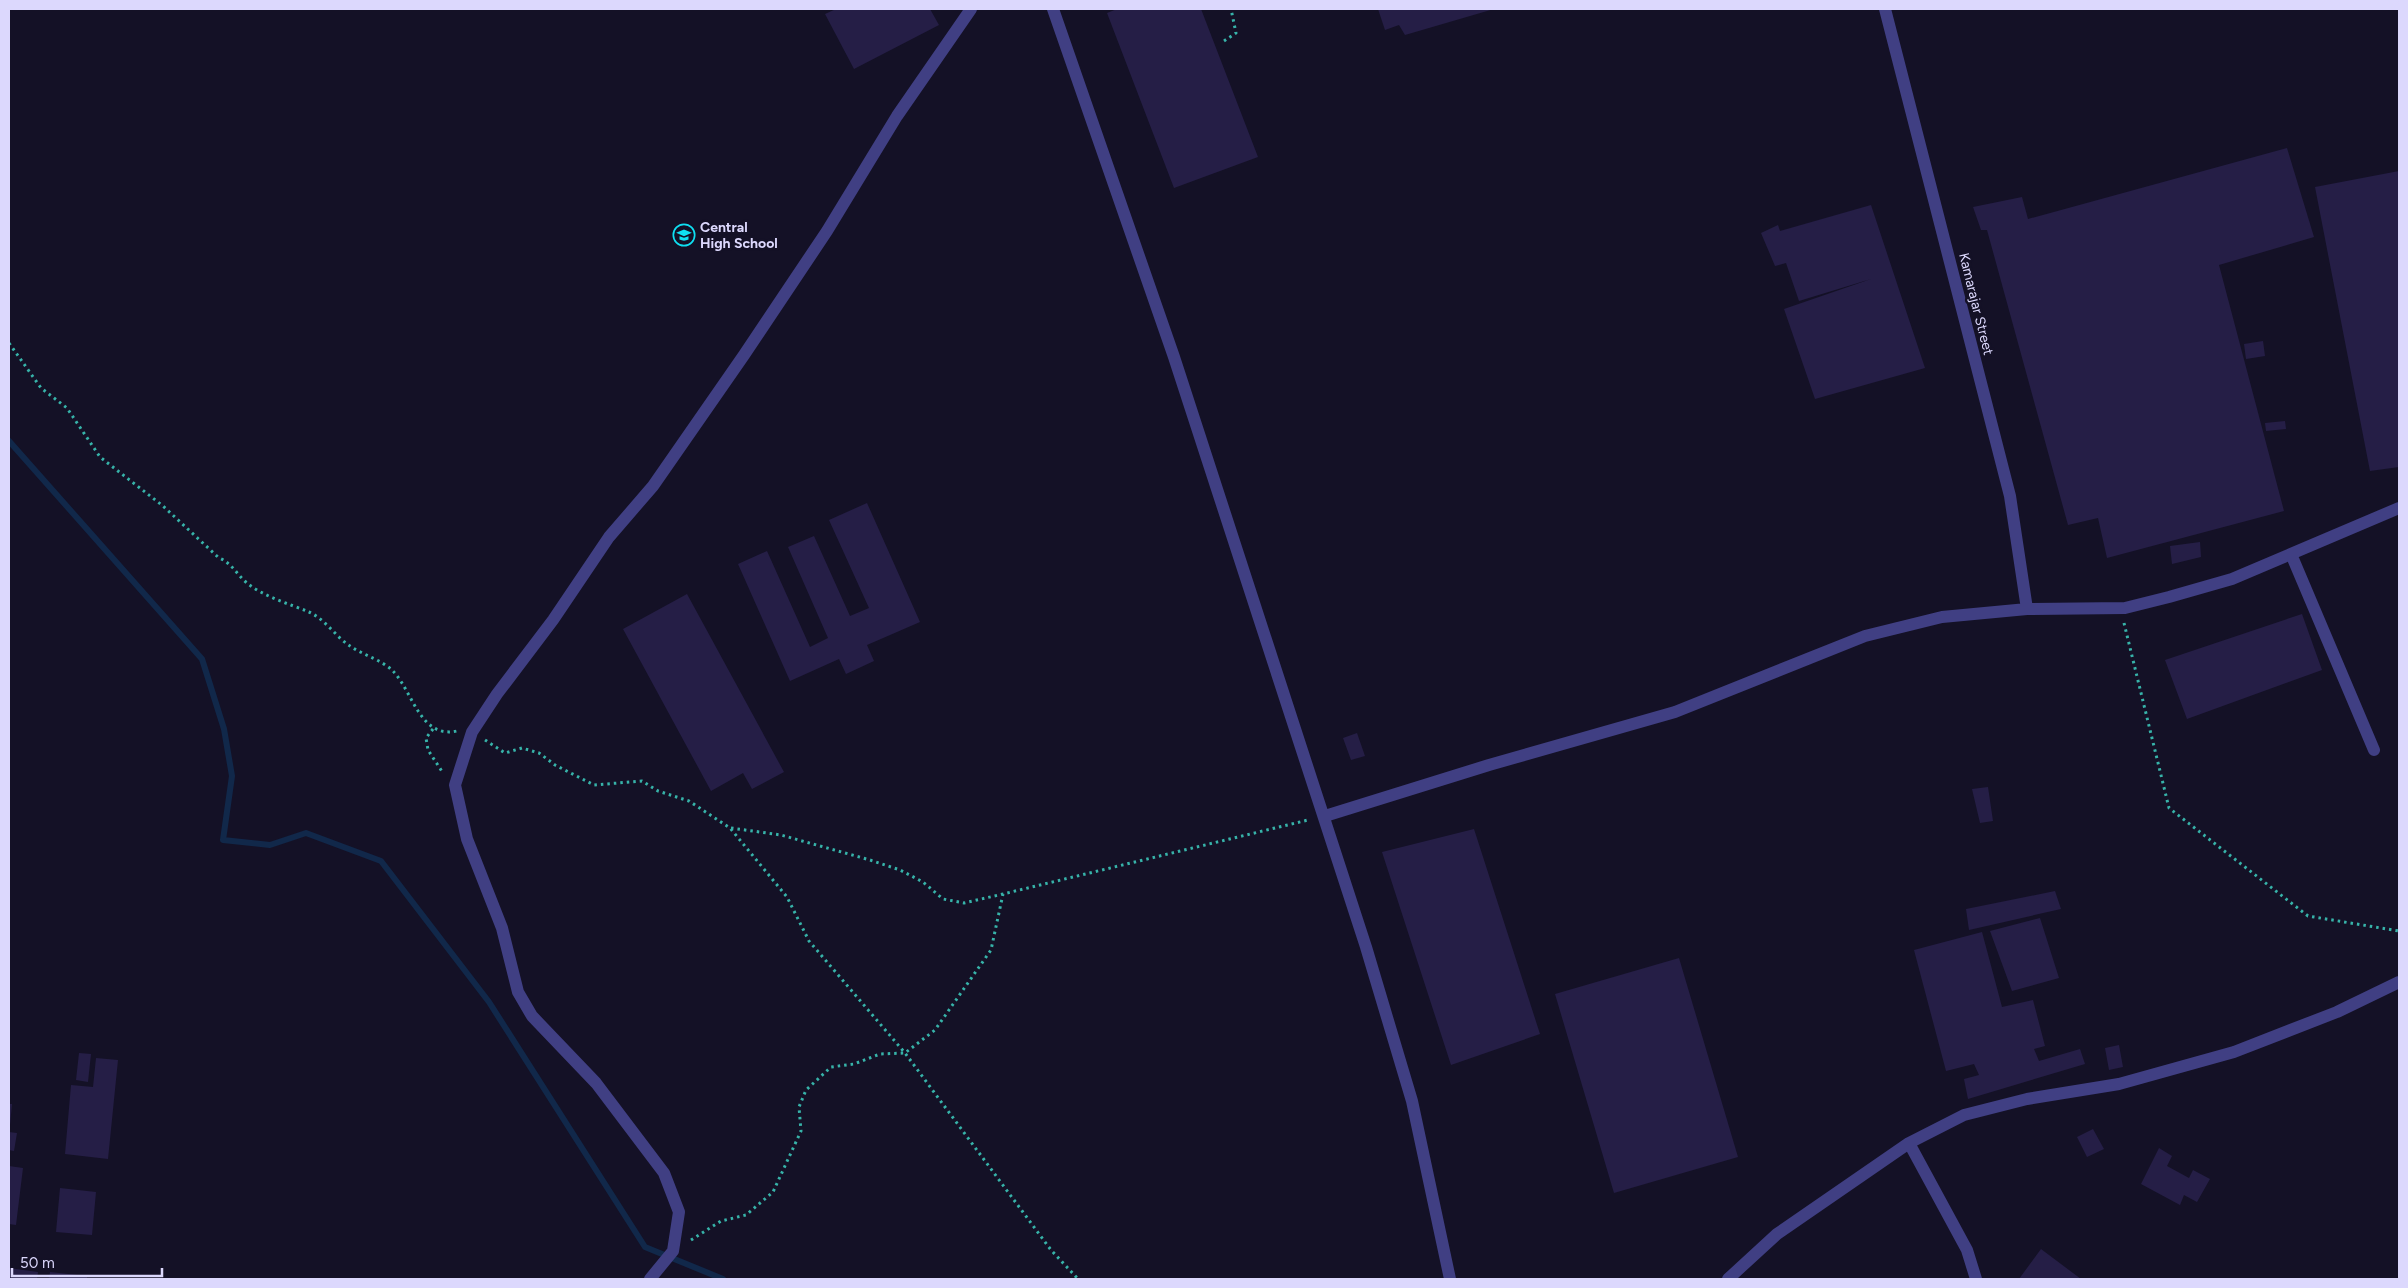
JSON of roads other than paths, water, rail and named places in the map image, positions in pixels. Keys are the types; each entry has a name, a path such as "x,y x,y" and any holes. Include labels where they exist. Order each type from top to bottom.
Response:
{"street":[{"path":"653,1275 673,1252 679,1212 664,1173 596,1083 532,1016 518,992 502,928 466,839 454,785 472,732 609,537 653,486 744,355 827,231 897,116 971,9"},
{"path":"1053,9 1174,357 1325,816 1412,1101 1450,1279"},
{"name":"Kamarajar Street","path":"1885,9 2010,496 2027,609"},
{"path":"1325,816 1489,764 1675,712 1865,636 1942,617 2027,609 2120,608 2169,597 2232,579 2399,508"},
{"path":"2291,554 2374,750"},
{"path":"1728,1279 1777,1234 1909,1143 1964,1115 2027,1099 2119,1084 2234,1052 2337,1012 2399,982"},
{"path":"1909,1143 1967,1250 1976,1279"}],"waterway":[{"path":"9,441 202,659 224,729 232,776 223,840 270,845 306,833 381,861 489,1002 645,1247 723,1279"}],"place":[{"name":"Central High School","path":"684,235"}]}
